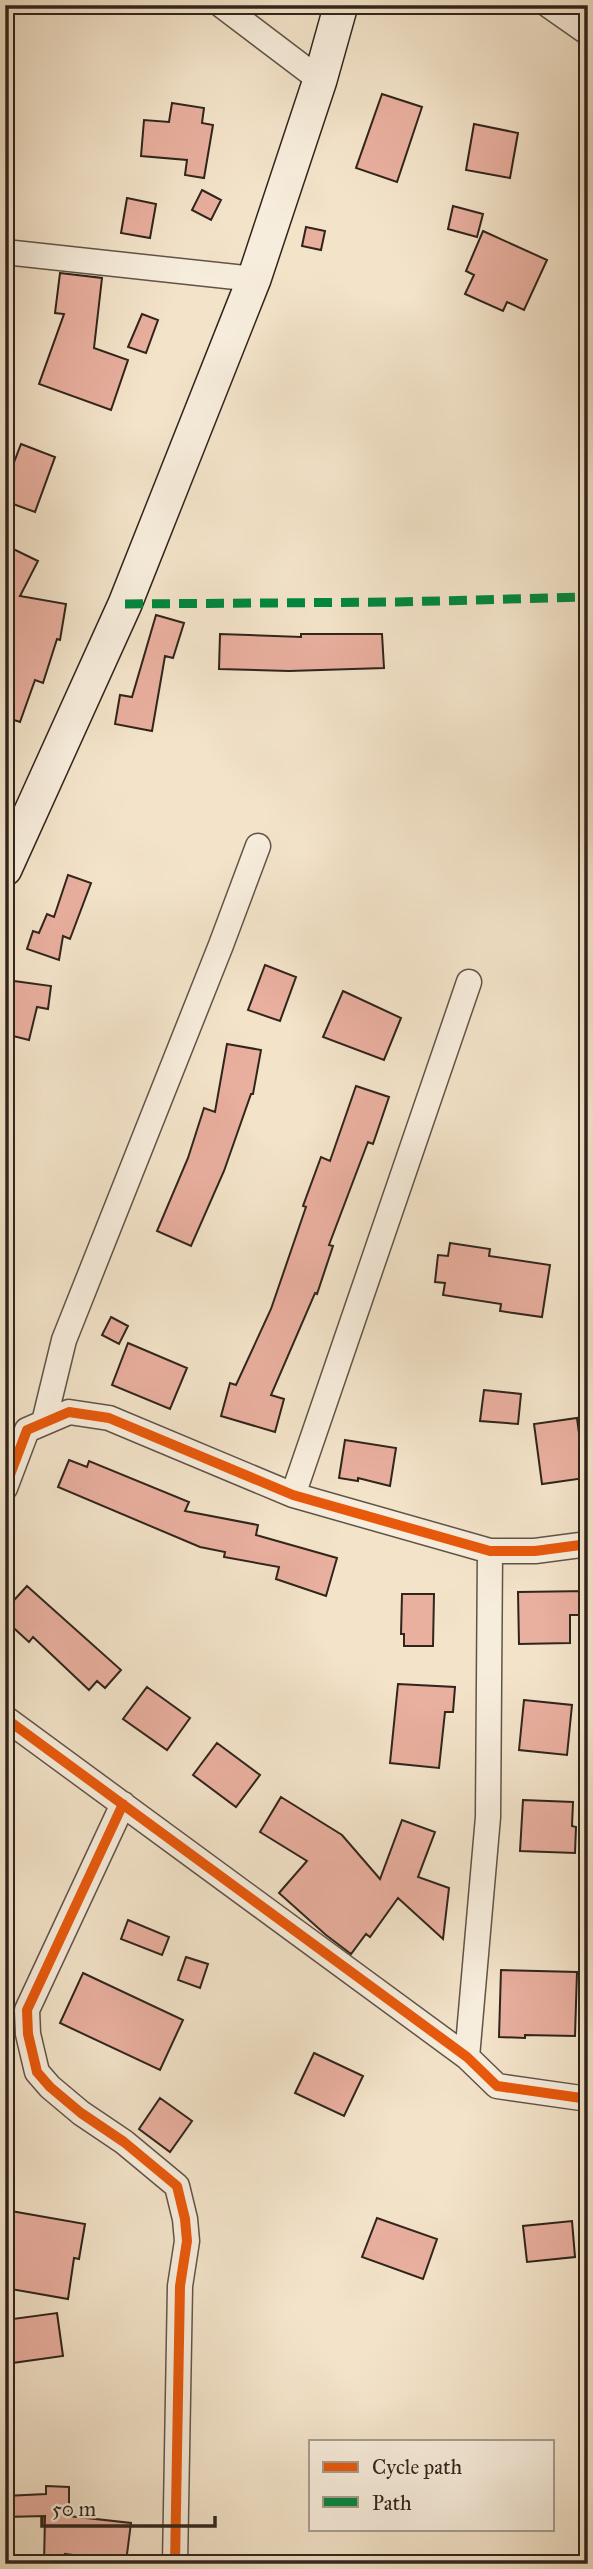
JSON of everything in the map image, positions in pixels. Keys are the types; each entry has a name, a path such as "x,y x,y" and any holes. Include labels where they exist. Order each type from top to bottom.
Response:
{"main road":[{"path":"5,869 125,604 254,279 320,80 341,5"}],"street":[{"path":"221,5 320,80"},
{"path":"548,5 588,33"},
{"path":"5,252 254,279"},
{"path":"44,1422 64,1340 221,946 258,846"},
{"path":"293,1495 469,982"},
{"path":"5,1488 27,1430 69,1412 109,1418 293,1495 490,1551 535,1551 588,1544"},
{"path":"467,2057 488,1817 490,1551"},
{"path":"5,1718 467,2057 497,2086 588,2099"},
{"path":"123,1804 27,2010 28,2034 37,2072 50,2087 81,2113 124,2142 177,2186 187,2241 180,2286 175,2564"}],"building":[{"path":"382,94 422,107 397,182 356,168"},
{"path":"172,103 204,108 202,123 213,125 204,178 185,175 187,160 141,156 144,120 169,122"},
{"path":"474,124 518,133 510,178 466,170"},
{"path":"202,190 221,200 211,220 192,210"},
{"path":"127,198 156,204 150,238 121,233"},
{"path":"453,206 483,214 477,237 448,229"},
{"path":"306,227 325,231 321,250 302,246"},
{"path":"483,231 547,260 524,310 507,302 503,311 465,294 474,275 466,271"},
{"path":"60,273 102,278 94,348 128,360 111,410 39,384 64,314 55,313"},
{"path":"142,314 158,320 146,353 128,347"},
{"path":"21,444 55,457 35,512 5,501 5,486"},
{"path":"5,545 38,561 20,596 66,604 60,640 57,639 43,683 35,680 20,722 5,717"},
{"path":"156,615 184,623 173,658 165,656 152,731 115,724 120,695 132,697"},
{"path":"220,634 301,637 301,634 382,634 384,668 289,671 219,669"},
{"path":"68,875 91,883 70,939 63,936 59,960 27,949 33,931 39,933 47,914 54,917"},
{"path":"265,965 296,977 280,1021 248,1010"},
{"path":"14,981 51,986 48,1009 37,1007 29,1040 5,1034"},
{"path":"343,991 401,1018 384,1060 323,1037"},
{"path":"227,1044 261,1050 253,1094 224,1171 191,1246 157,1231 188,1158 204,1108 215,1112"},
{"path":"356,1086 389,1097 373,1144 368,1142 329,1245 333,1246 317,1294 315,1293 271,1395 284,1399 275,1432 221,1416 230,1383 236,1385 271,1309 321,1157 330,1161"},
{"path":"450,1243 490,1249 489,1256 550,1265 542,1317 500,1311 501,1304 443,1295 445,1283 435,1282 438,1255 448,1256"},
{"path":"111,1317 128,1326 119,1344 102,1335"},
{"path":"128,1343 187,1368 170,1409 112,1385"},
{"path":"484,1390 521,1394 518,1424 480,1421"},
{"path":"577,1418 585,1478 542,1484 534,1424"},
{"path":"345,1440 396,1448 390,1486 358,1478 358,1481 339,1478"},
{"path":"69,1460 87,1467 89,1461 189,1502 185,1511 258,1525 256,1535 337,1558 326,1596 276,1579 279,1567 224,1557 225,1552 200,1547 58,1487"},
{"path":"27,1586 121,1670 105,1688 97,1681 89,1690 33,1637 29,1642 5,1620 5,1610"},
{"path":"588,1591 588,1615 570,1615 570,1643 519,1644 518,1592"},
{"path":"402,1594 434,1594 433,1646 404,1646 404,1634 401,1634"},
{"path":"398,1684 455,1687 453,1712 445,1712 439,1768 390,1763"},
{"path":"147,1687 190,1718 167,1750 123,1719"},
{"path":"524,1700 572,1705 567,1755 519,1750"},
{"path":"217,1743 260,1775 236,1807 193,1775"},
{"path":"281,1797 342,1835 380,1879 402,1820 435,1832 418,1877 449,1888 443,1939 398,1898 370,1937 366,1934 351,1954 326,1935 279,1893 307,1861 260,1832"},
{"path":"523,1800 573,1802 575,1853 520,1851"},
{"path":"128,1920 169,1937 162,1955 121,1939"},
{"path":"186,1957 208,1964 200,1988 178,1980"},
{"path":"501,1970 577,1972 575,2036 499,2037"},
{"path":"83,1973 183,2020 160,2070 60,2023"},
{"path":"314,2053 363,2076 344,2116 295,2093"},
{"path":"160,2098 192,2121 170,2152 139,2129"},
{"path":"11,2211 85,2224 79,2259 74,2258 68,2299 5,2288 5,2245"},
{"path":"377,2218 437,2239 423,2279 362,2257"},
{"path":"572,2221 575,2257 527,2262 523,2226"},
{"path":"57,2313 63,2356 5,2364 5,2320"},
{"path":"46,2486 69,2487 69,2516 131,2523 126,2562 65,2554 66,2564 44,2564 45,2516 5,2517 5,2496 46,2494"}],"marked path":[{"path":"125,604 398,602 588,597"}],"cycle path":[{"path":"5,1488 27,1430 69,1412 109,1418 293,1495 490,1551 535,1551 588,1544"},
{"path":"5,1718 467,2057 497,2086 588,2099"},
{"path":"123,1804 27,2010 28,2034 37,2072 50,2087 81,2113 124,2142 177,2186 187,2241 180,2286 175,2564"}]}
